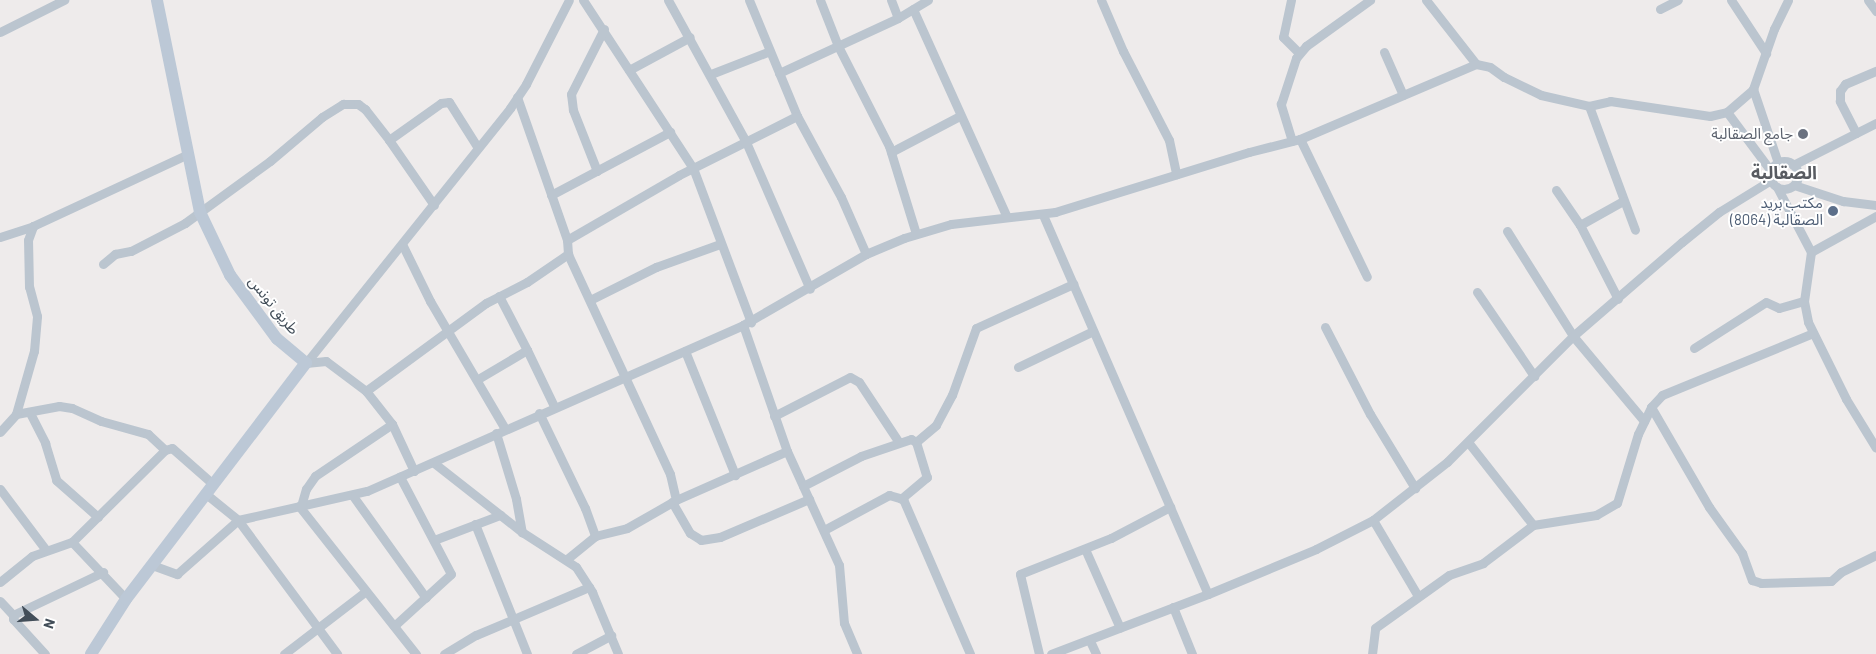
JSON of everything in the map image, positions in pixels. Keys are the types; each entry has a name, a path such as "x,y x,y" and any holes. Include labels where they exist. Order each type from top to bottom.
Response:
{"main road":[{"name":"طريق تونس","path":"157,0 200,212 230,275 277,339 306,363"},
{"path":"91,654 126,599 306,363"}],"street":[{"path":"0,32 64,0"},
{"path":"306,363 434,205 517,97 569,0"},
{"path":"583,0 604,29 693,168 747,323 774,416 787,451 839,565 844,623 857,654"},
{"path":"669,0 711,74 746,142 810,289"},
{"path":"749,0 797,116 841,197 866,254"},
{"path":"820,0 838,46 891,152 916,234"},
{"path":"891,0 898,18"},
{"path":"779,73 898,18 928,0"},
{"path":"1102,0 1123,51 1169,140 1176,174"},
{"path":"1291,0 1284,37 1299,53"},
{"path":"1367,277 1296,140 1280,104 1299,53 1370,0"},
{"path":"1426,0 1476,64"},
{"path":"1660,9 1678,0"},
{"path":"1731,0 1766,52"},
{"path":"152,565 177,574 238,520 353,496 400,477 554,406 747,323 810,289 866,254 916,234 951,224 1007,217 1043,215 1176,174 1296,140 1476,64 1490,66 1504,78 1541,95 1589,106 1610,101 1710,116 1728,112 1753,89 1788,0"},
{"path":"1868,0 1876,11"},
{"path":"913,9 1007,217"},
{"path":"597,170 573,110 571,96 604,29"},
{"path":"629,70 690,37"},
{"path":"711,74 770,52"},
{"path":"1384,52 1403,96"},
{"path":"1856,132 1840,101 1840,91 1845,84 1876,71"},
{"path":"1051,654 1090,641 1316,549 1373,520 1415,488 1468,442 1573,336 1720,212 1773,180 1778,163 1753,89"},
{"path":"517,97 567,240 568,254 670,474 674,501 690,533 701,540 720,537 809,498"},
{"path":"389,140 445,101 452,104 478,148"},
{"path":"104,264 115,254 167,235 270,161 322,116 343,104 358,104 365,109 434,205"},
{"path":"1589,106 1635,230"},
{"path":"1728,112 1773,180 1811,252 1804,301 1813,333 1876,448"},
{"path":"567,240 693,168 797,116"},
{"path":"891,152 960,116"},
{"path":"1778,163 1793,165 1876,122"},
{"path":"551,195 670,132"},
{"path":"0,237 33,226 188,154"},
{"path":"1793,165 1798,172 1794,185"},
{"path":"1773,180 1786,189 1794,185 1843,201 1876,205"},
{"path":"1556,190 1580,225 1618,299"},
{"path":"1580,225 1624,201"},
{"path":"1043,215 1208,594"},
{"path":"1811,252 1876,216"},
{"path":"0,432 16,414 35,342 37,316 29,287 28,240 33,226"},
{"path":"1507,230 1573,336 1644,421"},
{"path":"402,244 505,429"},
{"path":"590,300 656,267 720,244"},
{"path":"366,391 500,296 526,282 568,254"},
{"path":"916,442 936,425 952,395 976,328 1073,284"},
{"path":"1477,292 1534,376"},
{"path":"500,296 554,406"},
{"path":"1694,348 1766,302 1779,308 1804,301"},
{"path":"1325,327 1370,414 1415,488"},
{"path":"1018,367 1094,332"},
{"path":"1372,654 1375,628 1418,596 1458,570 1483,563 1534,525 1596,514 1617,504 1631,452 1644,421 1651,407 1670,390 1813,333"},
{"path":"478,379 527,350"},
{"path":"685,351 735,475"},
{"path":"306,363 326,361 366,391 392,424 414,471"},
{"path":"774,416 850,377 859,382 898,441"},
{"path":"16,414 30,413 59,406 72,408 101,421 148,434 164,450"},
{"path":"1651,407 1709,507 1742,553 1752,580 1761,583 1831,581 1841,572 1876,555"},
{"path":"30,413 45,443 56,480 98,517"},
{"path":"539,413 586,508 595,536"},
{"path":"300,506 306,489 316,476 392,424"},
{"path":"496,433 516,499 522,532"},
{"path":"803,486 898,441 909,439 916,442 927,477 901,499"},
{"path":"1468,442 1534,525"},
{"path":"0,582 21,563 46,550 72,542 164,450 172,448 238,520 319,627 337,654"},
{"path":"567,559 595,536 627,528 674,501 787,451"},
{"path":"434,462 522,532 567,559 589,587 618,654"},
{"path":"394,626 451,574 400,477"},
{"path":"0,489 46,550"},
{"path":"824,530 889,495 901,499 920,531 970,654"},
{"path":"353,496 426,598"},
{"path":"300,506 416,654"},
{"path":"1038,654 1020,574 1085,549 1170,507"},
{"path":"434,540 500,515"},
{"path":"1373,520 1418,596"},
{"path":"475,524 527,654"},
{"path":"72,542 103,572 126,599"},
{"path":"1085,549 1120,628"},
{"path":"13,615 103,572"},
{"path":"444,654 476,635 589,587"},
{"path":"284,654 366,590"},
{"path":"0,601 13,615 13,620 45,654"},
{"path":"1173,607 1192,654"},
{"path":"576,654 611,635"},
{"path":"1090,641 1096,654"}],"place":[{"name":"جامع الصقالبة","path":"1803,134"},
{"name":"مكتب بريد الصقالبة (8064)","path":"1833,211"}],"district":[{"name":"الصقالبة","path":"1784,172"}]}
